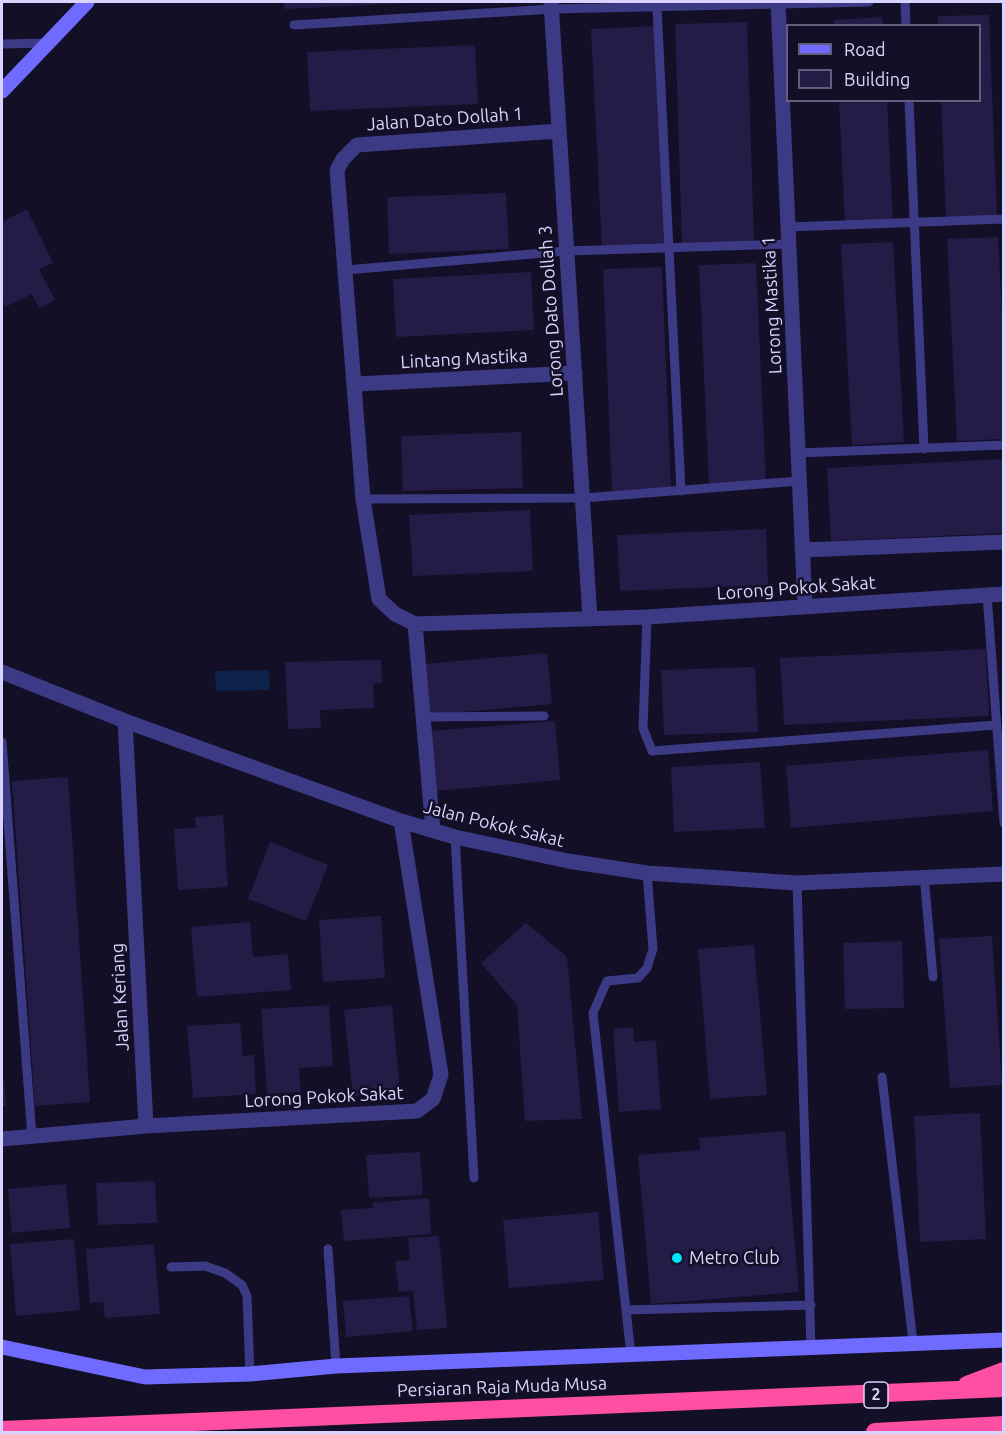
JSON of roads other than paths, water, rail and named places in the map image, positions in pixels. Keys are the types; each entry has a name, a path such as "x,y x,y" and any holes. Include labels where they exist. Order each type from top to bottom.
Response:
{"highway":[{"path":"949,1392 1004,1371"},
{"name":"Persiaran Raja Muda Musa","path":"2,1430 429,1410 949,1392 1004,1388"},
{"name":"2","path":"875,1432 1004,1425"}],"street":[{"path":"2,91 87,2"},
{"name":"Lorong Mastika 1","path":"778,3 805,606"},
{"name":"Lorong Dato Dollah 3","path":"551,5 590,619"},
{"name":"Jalan Dato Dollah 1","path":"415,624 394,614 379,599 363,499 356,384 337,170 343,159 357,145 559,131"},
{"name":"Lintang Mastika","path":"356,384 575,373"},
{"path":"802,550 1004,542"},
{"name":"Lorong Pokok Sakat","path":"415,624 590,619 1004,594"},
{"path":"415,624 433,830"},
{"name":"Jalan Pokok Sakat","path":"2,672 125,722 401,821 455,837 568,861 647,873 797,883 1004,874"},
{"name":"Jalan Keriang","path":"125,722 146,1126"},
{"name":"Lorong Pokok Sakat","path":"146,1126 417,1111 433,1099 441,1075 401,821"},
{"path":"2,1139 146,1126"},
{"path":"2,1347 145,1377 250,1374 336,1366 1004,1340"}],"lane":[{"path":"294,25 551,5 657,7 870,2"},
{"path":"904,2 906,24"},
{"path":"657,7 681,490"},
{"path":"2,44 50,43"},
{"path":"909,102 924,449"},
{"path":"788,227 1004,219"},
{"path":"346,270 567,251 789,244"},
{"path":"798,453 1004,445"},
{"path":"363,499 583,498 799,481"},
{"path":"987,595 999,710 996,725 1004,823"},
{"path":"647,616 643,728 652,751 996,725"},
{"path":"424,717 544,716"},
{"path":"2,742 32,1137"},
{"path":"455,837 474,1178"},
{"path":"631,1356 593,1013 607,981 638,978 647,968 653,949 647,873"},
{"path":"924,876 933,977"},
{"path":"797,883 811,1348"},
{"path":"882,1077 913,1342"},
{"path":"328,1249 336,1366"},
{"path":"171,1267 205,1266 225,1273 242,1285 247,1296 250,1374"},
{"path":"626,1310 811,1305"}],"water":[{"path":"269,670 270,690 216,691 215,671"}],"place":[{"name":"Metro Club","path":"677,1258"}]}
